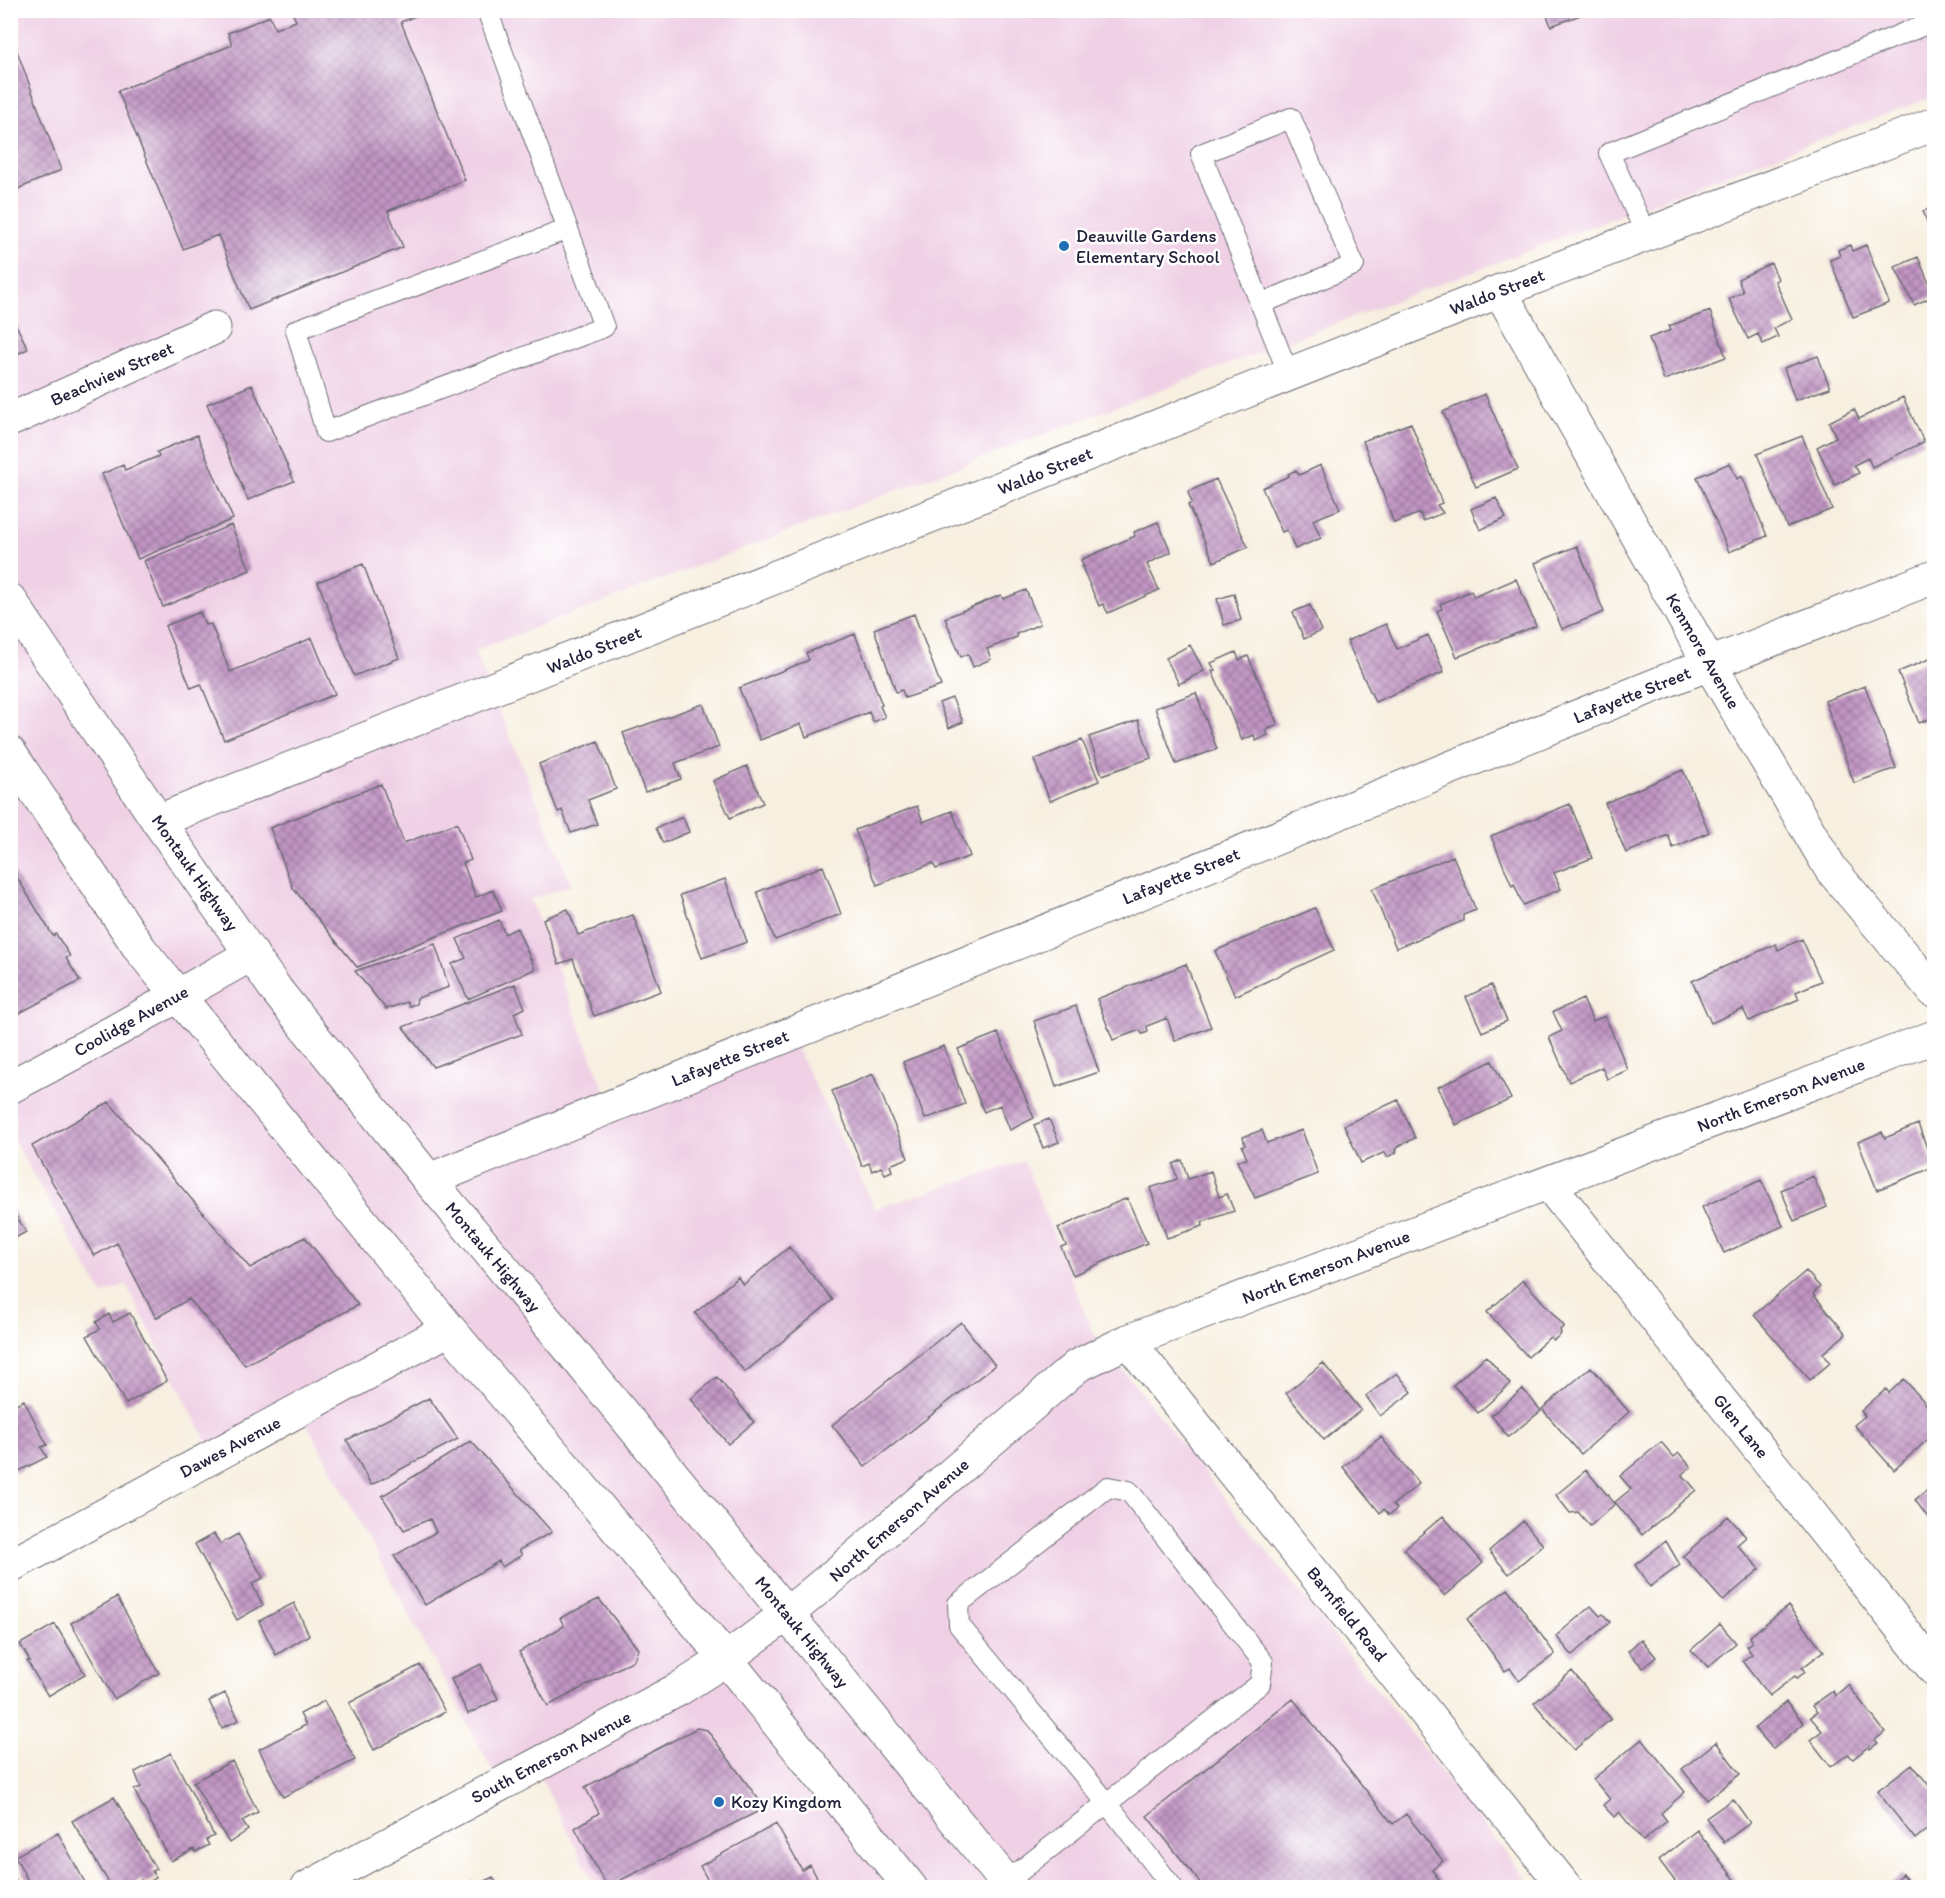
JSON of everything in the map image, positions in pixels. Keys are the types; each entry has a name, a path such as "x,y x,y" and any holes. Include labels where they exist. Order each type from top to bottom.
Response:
{"street":[{"name":"Waldo Street","path":"158,822 1500,291 1935,124"},
{"name":"Kenmore Avenue","path":"1500,291 1709,663 1831,869 1935,991"},
{"name":"Beachview Street","path":"10,420 214,328"},
{"name":"Lafayette Street","path":"429,1180 1709,663 1935,578"},
{"name":"Montauk Highway","path":"12,607 158,822 278,990 429,1180 1009,1885"},
{"path":"10,753 140,949 449,1329 726,1659 911,1887"},
{"name":"Coolidge Avenue","path":"10,1087 116,1031 252,954"},
{"name":"North Emerson Avenue","path":"787,1614 1077,1366 1128,1341 1935,1037"},
{"name":"Glen Lane","path":"1548,1184 1935,1669"},
{"name":"Dawes Avenue","path":"10,1566 449,1329"},
{"name":"Barnfield Road","path":"1128,1341 1566,1887"},
{"name":"South Emerson Avenue","path":"307,1887 679,1689 726,1659 787,1614"}],"lane":[{"path":"487,10 568,229 604,327 326,432 296,330 568,229"},
{"path":"1646,234 1609,153 1935,21"},
{"path":"1260,304 1354,266 1291,117 1201,154 1260,304 1289,375"},
{"path":"1009,1885 1107,1803 1260,1684 1263,1662 1130,1491 1108,1487 958,1604 959,1625 1107,1803 1173,1887"}],"shaded area":[{"path":"10,11 1934,11 1934,96 474,651 572,885 530,899 609,1101 789,1033 875,1209 1024,1161 1092,1331 1533,1887 596,1887 539,1774 504,1792 306,1422 220,1468 126,1284 103,1295 11,1136"}],"building":[{"path":"291,10 418,10 420,14 401,22 465,180 388,211 403,247 249,310 218,235 183,249 118,91 232,45 228,33 270,16 275,29 296,21"},
{"path":"1545,10 1591,10 1591,11 1551,26"},
{"path":"11,35 61,170 18,189 10,172"},
{"path":"1934,207 1934,239 1923,211"},
{"path":"1850,245 1852,251 1866,245 1889,303 1853,317 1830,260 1840,256 1838,250"},
{"path":"1918,257 1934,296 1914,305 1895,267"},
{"path":"1771,263 1778,279 1775,281 1792,319 1774,328 1778,337 1763,344 1758,334 1748,339 1729,299 1743,292 1738,279"},
{"path":"1710,311 1726,357 1664,380 1649,338 1671,330 1669,326"},
{"path":"10,313 28,349 10,357"},
{"path":"1818,356 1830,388 1795,400 1784,368"},
{"path":"252,385 294,481 248,500 207,404"},
{"path":"1485,394 1518,469 1476,487 1443,412"},
{"path":"1903,397 1924,442 1872,467 1868,458 1854,465 1859,473 1835,485 1817,447 1836,437 1829,422 1854,409 1859,419"},
{"path":"1411,423 1442,503 1437,505 1443,513 1423,521 1420,513 1394,523 1363,441"},
{"path":"197,435 233,519 138,559 102,474 123,465 125,470 159,456 157,452"},
{"path":"1802,436 1832,509 1787,527 1757,454"},
{"path":"1730,463 1737,479 1742,476 1767,536 1729,552 1697,477"},
{"path":"1321,465 1340,509 1313,520 1321,538 1295,549 1287,530 1282,532 1262,488 1289,476 1288,474 1296,470 1299,475"},
{"path":"1216,479 1248,547 1214,562 1188,505 1192,503 1188,492"},
{"path":"1496,498 1506,518 1480,530 1471,509"},
{"path":"1158,522 1171,552 1147,564 1159,590 1108,613 1103,604 1099,606 1081,560 1135,536 1134,532"},
{"path":"231,525 250,570 163,607 144,561"},
{"path":"1577,546 1604,612 1562,629 1535,563"},
{"path":"363,564 399,658 354,676 318,582"},
{"path":"1516,579 1536,626 1457,657 1437,611 1442,609 1440,604 1471,591 1474,597"},
{"path":"1026,590 1040,624 1016,634 1017,637 987,649 991,659 973,667 968,654 961,657 945,618 1001,595 1003,599"},
{"path":"1234,594 1241,620 1224,625 1217,599"},
{"path":"1310,605 1321,631 1304,639 1293,612"},
{"path":"200,612 205,625 211,624 230,672 312,638 335,694 224,740 201,684 191,688 165,626"},
{"path":"914,614 941,686 905,698 902,690 896,692 874,629"},
{"path":"1386,624 1397,649 1428,635 1444,672 1375,702 1347,641"},
{"path":"855,634 885,717 873,722 869,712 806,737 801,724 760,740 739,688 809,660 806,653"},
{"path":"1190,645 1204,671 1179,684 1166,658"},
{"path":"1236,652 1239,660 1248,656 1278,725 1266,730 1268,735 1256,741 1254,735 1242,740 1212,671 1215,670 1211,663"},
{"path":"1934,657 1934,717 1919,723 1898,672"},
{"path":"1865,686 1896,768 1854,783 1825,701"},
{"path":"1196,693 1217,749 1176,764 1155,708"},
{"path":"952,698 963,722 949,728 939,703"},
{"path":"703,704 719,747 675,763 681,779 645,792 623,733"},
{"path":"1138,720 1151,758 1102,775 1089,737"},
{"path":"1082,740 1099,781 1050,801 1034,760"},
{"path":"598,741 616,789 588,800 597,824 571,833 562,810 558,812 539,764"},
{"path":"747,766 763,803 730,818 713,781"},
{"path":"1683,770 1709,832 1673,848 1668,835 1626,853 1605,803"},
{"path":"381,784 404,843 457,823 471,860 463,863 476,897 493,890 502,911 357,967 293,888 270,828"},
{"path":"1570,804 1592,858 1554,873 1561,889 1523,905 1514,884 1512,886 1491,836"},
{"path":"917,806 923,822 952,811 970,856 936,869 933,863 877,885 855,830"},
{"path":"683,817 689,832 663,843 656,828"},
{"path":"1453,856 1476,910 1463,915 1463,921 1396,948 1372,889"},
{"path":"10,866 53,936 56,934 70,956 66,958 80,981 10,1018"},
{"path":"823,866 841,914 775,940 757,892"},
{"path":"725,879 747,942 702,958 680,895"},
{"path":"1315,908 1334,950 1235,996 1215,951"},
{"path":"568,909 578,935 633,915 661,991 594,1016 573,959 559,964 543,919"},
{"path":"499,920 505,934 517,928 535,969 468,999 452,964 466,958 457,939"},
{"path":"1802,939 1821,981 1796,992 1799,999 1749,1021 1743,1009 1711,1023 1692,981 1776,944 1778,950"},
{"path":"435,944 449,987 417,998 416,1004 409,1006 407,1002 386,1009 355,971"},
{"path":"1186,964 1211,1027 1175,1041 1167,1018 1147,1026 1148,1032 1142,1034 1140,1030 1113,1040 1097,999"},
{"path":"515,984 525,1008 514,1013 522,1034 433,1067 403,1027"},
{"path":"1491,985 1507,1021 1482,1032 1466,997"},
{"path":"1583,999 1593,1021 1605,1016 1628,1070 1607,1079 1602,1067 1569,1082 1549,1037 1562,1031 1553,1012"},
{"path":"1076,1006 1099,1072 1056,1087 1034,1021"},
{"path":"998,1033 1034,1118 1010,1130 1000,1105 984,1112 958,1049"},
{"path":"944,1046 965,1104 925,1119 903,1062"},
{"path":"1492,1061 1511,1099 1456,1125 1438,1087"},
{"path":"873,1074 908,1158 890,1165 892,1171 885,1174 881,1167 872,1171 869,1163 862,1166 832,1091"},
{"path":"1398,1100 1415,1138 1397,1147 1396,1153 1387,1157 1385,1152 1361,1163 1344,1125"},
{"path":"109,1102 250,1268 305,1237 358,1305 245,1365 189,1299 156,1318 117,1243 94,1256 32,1146"},
{"path":"1049,1119 1059,1142 1043,1148 1034,1125"},
{"path":"1918,1124 1934,1167 1877,1190 1858,1142 1882,1132 1885,1138"},
{"path":"1262,1130 1267,1143 1302,1130 1318,1174 1255,1198 1237,1161 1247,1159 1242,1146 1245,1145 1243,1137"},
{"path":"1182,1160 1188,1179 1211,1171 1219,1197 1227,1194 1234,1211 1202,1222 1203,1226 1167,1238 1150,1188 1177,1179 1173,1164"},
{"path":"1813,1176 1827,1207 1794,1221 1781,1190"},
{"path":"1761,1180 1783,1226 1724,1253 1702,1207"},
{"path":"1127,1198 1147,1243 1073,1275 1061,1247 1066,1245 1058,1228"},
{"path":"10,1206 26,1232 10,1241"},
{"path":"789,1247 833,1300 745,1372 695,1313 738,1277 743,1285"},
{"path":"1806,1271 1820,1287 1813,1294 1846,1334 1823,1353 1830,1363 1810,1380 1754,1315"},
{"path":"1523,1280 1564,1326 1560,1330 1561,1334 1554,1340 1550,1337 1528,1357 1487,1312"},
{"path":"130,1313 167,1381 126,1404 87,1336 100,1329 96,1322 109,1314 113,1322"},
{"path":"961,1322 995,1365 865,1467 832,1425"},
{"path":"1486,1356 1510,1384 1478,1413 1453,1385"},
{"path":"1323,1363 1361,1410 1324,1440 1286,1393"},
{"path":"1591,1367 1629,1412 1581,1454 1542,1409"},
{"path":"1397,1373 1412,1392 1380,1416 1366,1396"},
{"path":"717,1377 754,1422 728,1444 691,1399"},
{"path":"1904,1379 1934,1413 1934,1434 1894,1470 1854,1425 1865,1416 1861,1411 1886,1389 1889,1393"},
{"path":"1523,1389 1541,1411 1508,1437 1491,1415"},
{"path":"429,1398 458,1439 371,1485 347,1440"},
{"path":"24,1400 47,1445 41,1447 47,1457 15,1473 10,1465 10,1407"},
{"path":"1381,1437 1419,1484 1393,1505 1397,1509 1389,1515 1384,1509 1380,1513 1343,1467"},
{"path":"471,1441 552,1532 519,1550 522,1555 502,1567 499,1561 425,1605 394,1556 436,1532 430,1519 404,1530 382,1496"},
{"path":"1661,1442 1674,1457 1679,1453 1691,1467 1682,1474 1696,1490 1642,1535 1615,1502 1631,1489 1620,1476"},
{"path":"1586,1470 1615,1504 1590,1526 1578,1512 1570,1513 1556,1495"},
{"path":"1934,1485 1934,1526 1915,1500"},
{"path":"1443,1516 1483,1563 1445,1596 1404,1549"},
{"path":"1728,1516 1746,1537 1737,1545 1760,1569 1723,1601 1683,1556"},
{"path":"1523,1521 1543,1545 1509,1574 1489,1551"},
{"path":"214,1534 220,1544 238,1534 263,1578 252,1584 263,1605 237,1620 195,1544"},
{"path":"1666,1541 1680,1565 1650,1587 1635,1565"},
{"path":"1508,1589 1555,1654 1519,1681 1510,1668 1505,1671 1467,1619"},
{"path":"117,1597 159,1673 114,1699 71,1623"},
{"path":"599,1599 638,1649 634,1660 548,1706 519,1652 564,1626 560,1618"},
{"path":"294,1603 309,1635 276,1655 259,1621"},
{"path":"1591,1606 1600,1616 1603,1614 1610,1622 1572,1655 1556,1636"},
{"path":"1788,1606 1824,1651 1802,1668 1805,1672 1797,1678 1795,1676 1769,1696 1742,1661 1752,1654 1746,1646 1752,1642 1749,1637"},
{"path":"55,1624 85,1674 48,1696 27,1661 30,1661 20,1644"},
{"path":"1720,1624 1736,1643 1708,1667 1691,1650"},
{"path":"1641,1639 1656,1657 1643,1668 1628,1651"},
{"path":"481,1664 498,1699 468,1714 451,1679"},
{"path":"420,1665 445,1712 374,1750 349,1703"},
{"path":"1572,1671 1611,1719 1574,1750 1534,1703"},
{"path":"1848,1685 1885,1732 1875,1740 1878,1743 1870,1749 1869,1746 1853,1759 1848,1754 1831,1767 1810,1740 1822,1731 1810,1717 1817,1712 1812,1706 1833,1691 1835,1696"},
{"path":"225,1693 239,1720 222,1728 209,1701"},
{"path":"1293,1699 1393,1824 1406,1814 1443,1861 1432,1870 1446,1888 1204,1888 1147,1816"},
{"path":"324,1701 355,1760 283,1797 259,1749 306,1725 300,1714"},
{"path":"1786,1702 1804,1723 1773,1749 1755,1728"},
{"path":"697,1728 707,1730 765,1808 607,1887 575,1828 599,1813 585,1787"},
{"path":"1642,1739 1685,1792 1661,1813 1667,1821 1643,1841 1619,1812 1614,1817 1603,1805 1610,1799 1593,1779"},
{"path":"1716,1742 1740,1774 1707,1800 1682,1769"},
{"path":"171,1753 214,1836 206,1840 209,1845 196,1852 194,1849 171,1861 134,1790 141,1787 135,1772"},
{"path":"232,1761 258,1812 242,1821 248,1830 229,1843 193,1782"},
{"path":"1912,1764 1934,1792 1934,1824 1915,1839 1877,1791"},
{"path":"114,1797 156,1869 152,1871 156,1878 144,1884 141,1880 128,1888 112,1888 72,1821"},
{"path":"1733,1799 1750,1823 1724,1842 1706,1818"},
{"path":"776,1824 802,1870 810,1865 823,1888 712,1888 700,1866"},
{"path":"1697,1830 1735,1880 1732,1883 1736,1888 1680,1888 1659,1860"},
{"path":"58,1833 88,1888 32,1888 15,1856"},
{"path":"10,1871 20,1888 10,1888"},
{"path":"1902,1874 1913,1888 1886,1888"},
{"path":"493,1877 498,1888 460,1888 474,1881 476,1885"}],"place":[{"name":"Deauville Gardens Elementary School","path":"1064,246"},
{"name":"Kozy Kingdom","path":"719,1802"}]}
